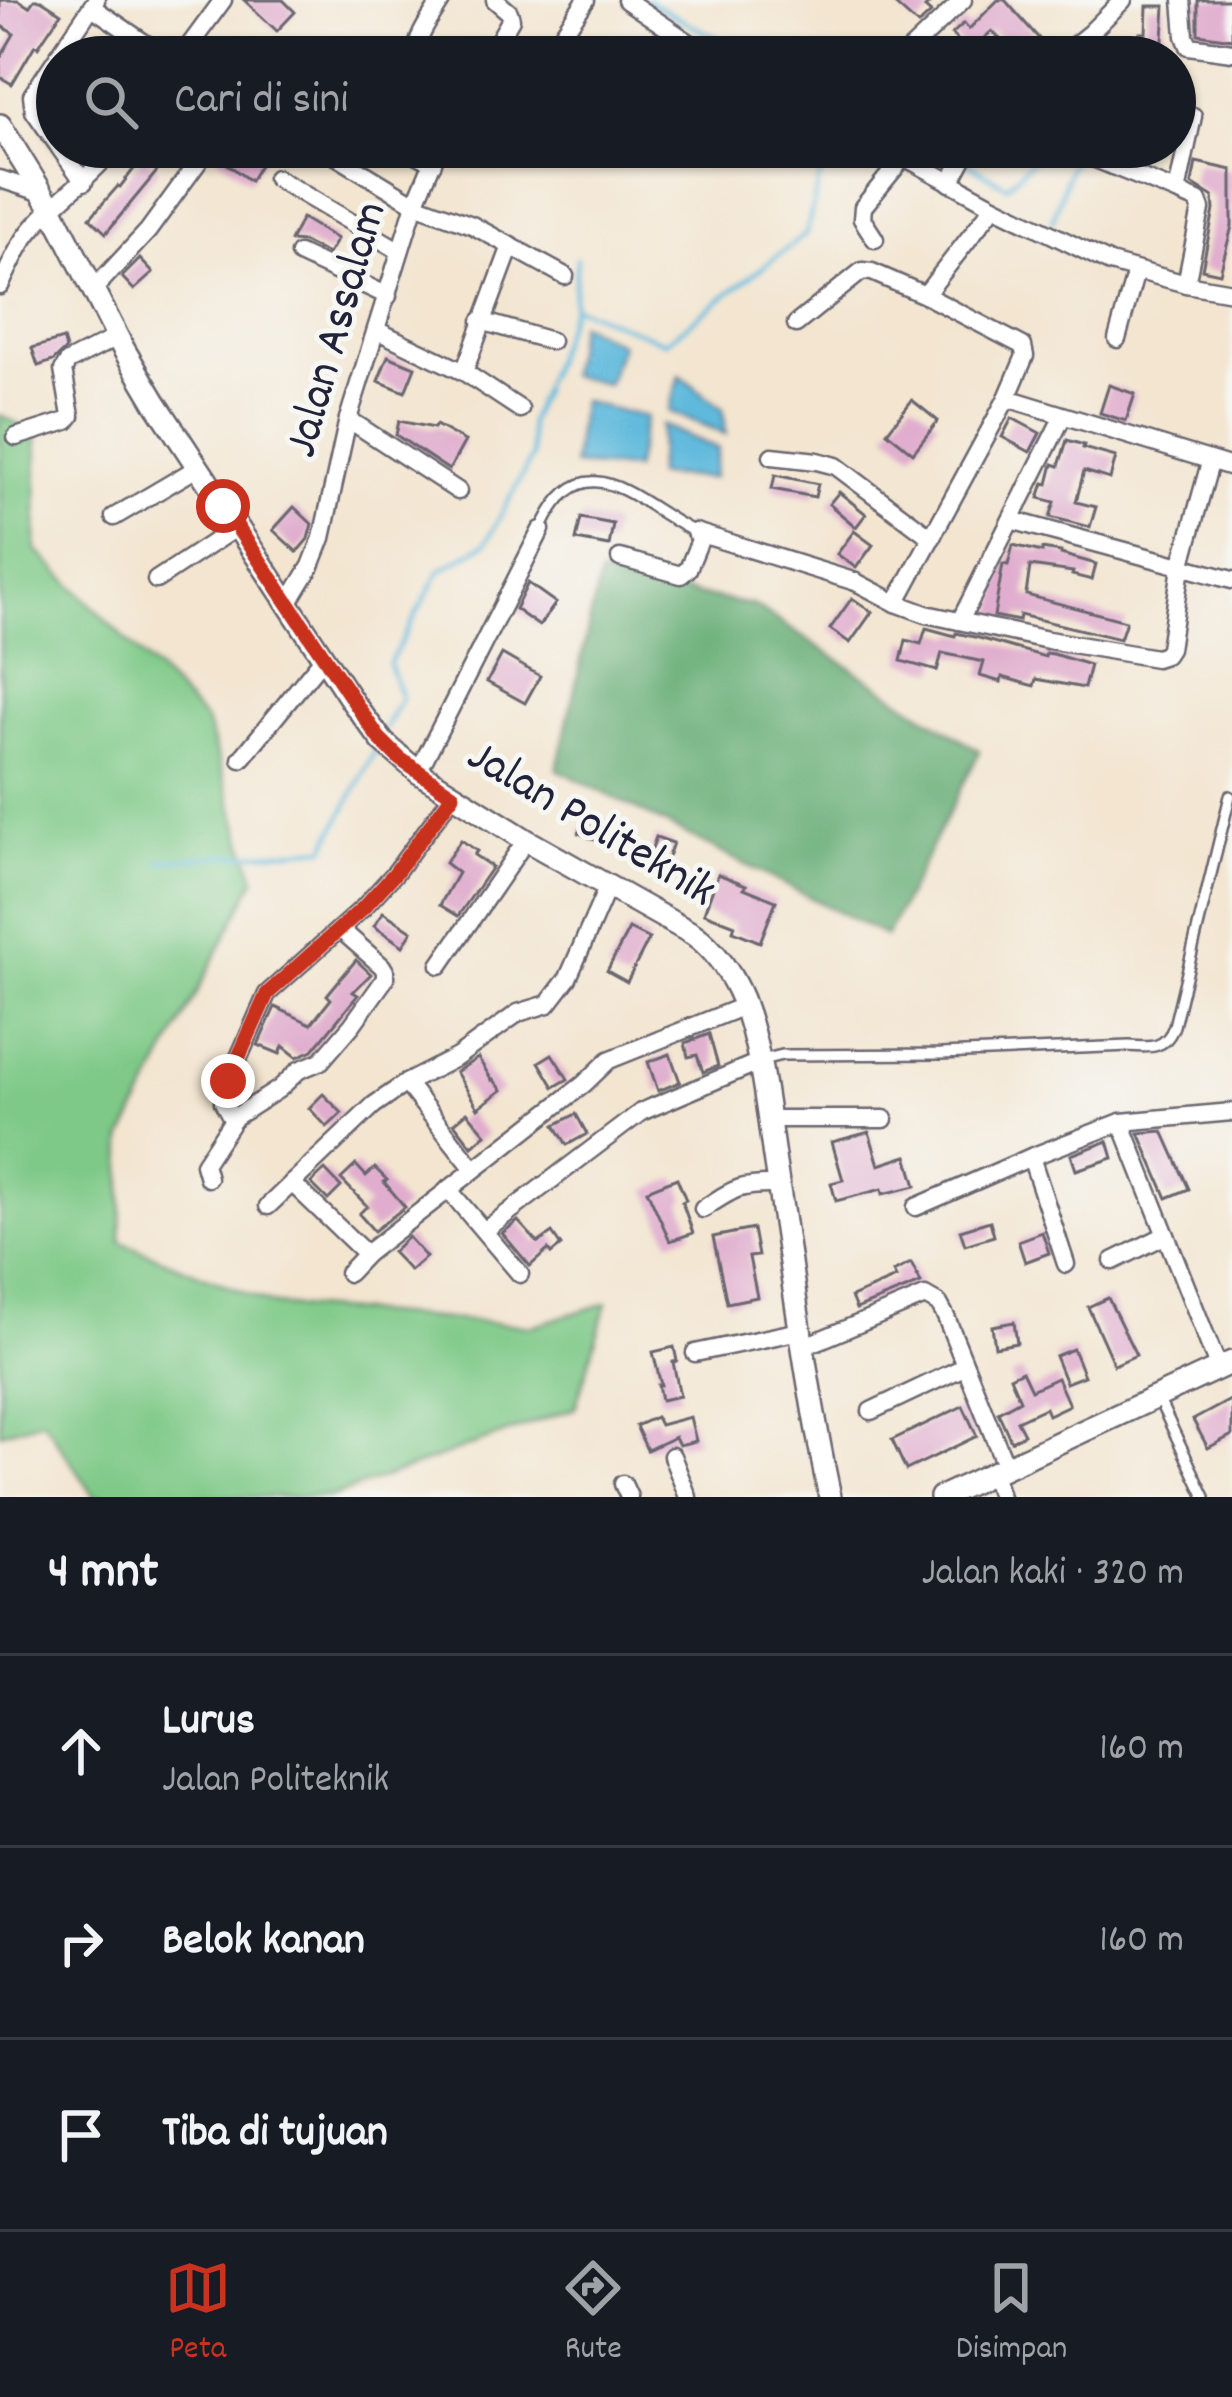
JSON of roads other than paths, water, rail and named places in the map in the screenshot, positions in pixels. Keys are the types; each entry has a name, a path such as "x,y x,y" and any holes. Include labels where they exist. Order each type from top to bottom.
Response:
{"street":[{"path":"196,36 223,0"},
{"path":"421,36 442,0"},
{"path":"495,0 511,14 502,36"},
{"path":"561,36 586,0"},
{"path":"626,0 679,36"},
{"path":"925,36 963,0"},
{"path":"1086,36 1123,0"},
{"path":"1182,0 1185,36"},
{"path":"72,36 94,3 137,36"},
{"path":"1196,47 1232,52"},
{"name":"Jalan Politeknik","path":"0,125 48,201 117,337 196,468 381,740 453,795 704,941 730,978 761,1061 801,1339 830,1497"},
{"path":"74,168 84,182"},
{"path":"0,286 48,201 84,182 96,168"},
{"path":"93,290 148,231 194,168"},
{"path":"356,168 415,204 472,225 565,276"},
{"name":"Jalan Assalam","path":"289,602 322,538 348,419 430,168"},
{"path":"875,239 862,219 862,207 895,168"},
{"path":"962,168 994,206 1079,250 1136,271 1232,292"},
{"path":"1117,168 1198,201 1201,209 1186,284"},
{"path":"1178,192 1183,168"},
{"path":"276,178 400,251"},
{"path":"0,179 48,201"},
{"path":"926,296 994,206"},
{"path":"464,373 511,246"},
{"path":"299,254 388,296"},
{"path":"796,324 865,271 1023,346 1025,356 1007,398 896,603"},
{"path":"1117,339 1136,271"},
{"path":"481,320 551,341"},
{"path":"377,331 464,373 520,409"},
{"path":"16,437 67,421 71,416 63,370 68,362 117,337"},
{"path":"1007,398 1232,467"},
{"path":"960,621 1064,416"},
{"path":"348,419 458,491"},
{"path":"772,456 836,466 932,538"},
{"path":"620,558 681,575 688,569 698,534 856,582 926,614 1156,658 1169,649 1181,568 1210,463"},
{"path":"114,517 196,468"},
{"path":"1011,520 1232,580"},
{"path":"156,580 238,526"},
{"path":"418,772 541,530"},
{"path":"242,759 324,657"},
{"path":"232,1120 223,1102 224,1091 267,994 395,873 453,795"},
{"path":"440,965 526,839"},
{"path":"268,1206 374,1105 457,1057 518,1013 548,1004 568,978 608,886"},
{"path":"208,1178 204,1164 232,1120 299,1070 321,1061 385,979 386,971 340,929"},
{"path":"349,1273 366,1254 584,1084 605,1062 744,1006"},
{"path":"484,1232 641,1112 761,1061"},
{"path":"406,1084 474,1169"},
{"path":"916,1207 1121,1122 1232,1112"},
{"path":"768,1119 884,1120"},
{"path":"941,1497 1225,1366 1121,1122"},
{"path":"1031,1156 1066,1264"},
{"path":"292,1183 366,1254"},
{"path":"703,1209 735,1188 778,1185"},
{"path":"448,1189 520,1274"},
{"path":"1113,1262 1166,1235"},
{"path":"695,1353 801,1339 930,1297 946,1317 964,1367 999,1470 1000,1497"},
{"path":"871,1411 964,1367"},
{"path":"672,1456 688,1497"}],"lane":[{"path":"541,530 569,491 601,482 627,489 698,534"},
{"path":"761,1061 782,1055 1163,1044 1174,1026 1230,796"},
{"path":"1157,1396 1204,1497"}],"water":[{"path":"579,323 621,344 607,384 568,375"},
{"path":"680,375 723,409 726,434 669,411"},
{"path":"581,401 646,417 634,469 573,465"},
{"path":"662,425 718,449 713,478 656,475"}],"waterway":[{"path":"647,0 714,36"},
{"path":"573,306 665,342 806,234 822,168"},
{"path":"976,168 1007,186 1025,168"},
{"path":"1052,222 1069,168"},
{"path":"385,729 401,698 389,664 440,571 486,543 532,457 529,423 573,306 577,259"},
{"path":"159,861 325,848 378,745"}]}
